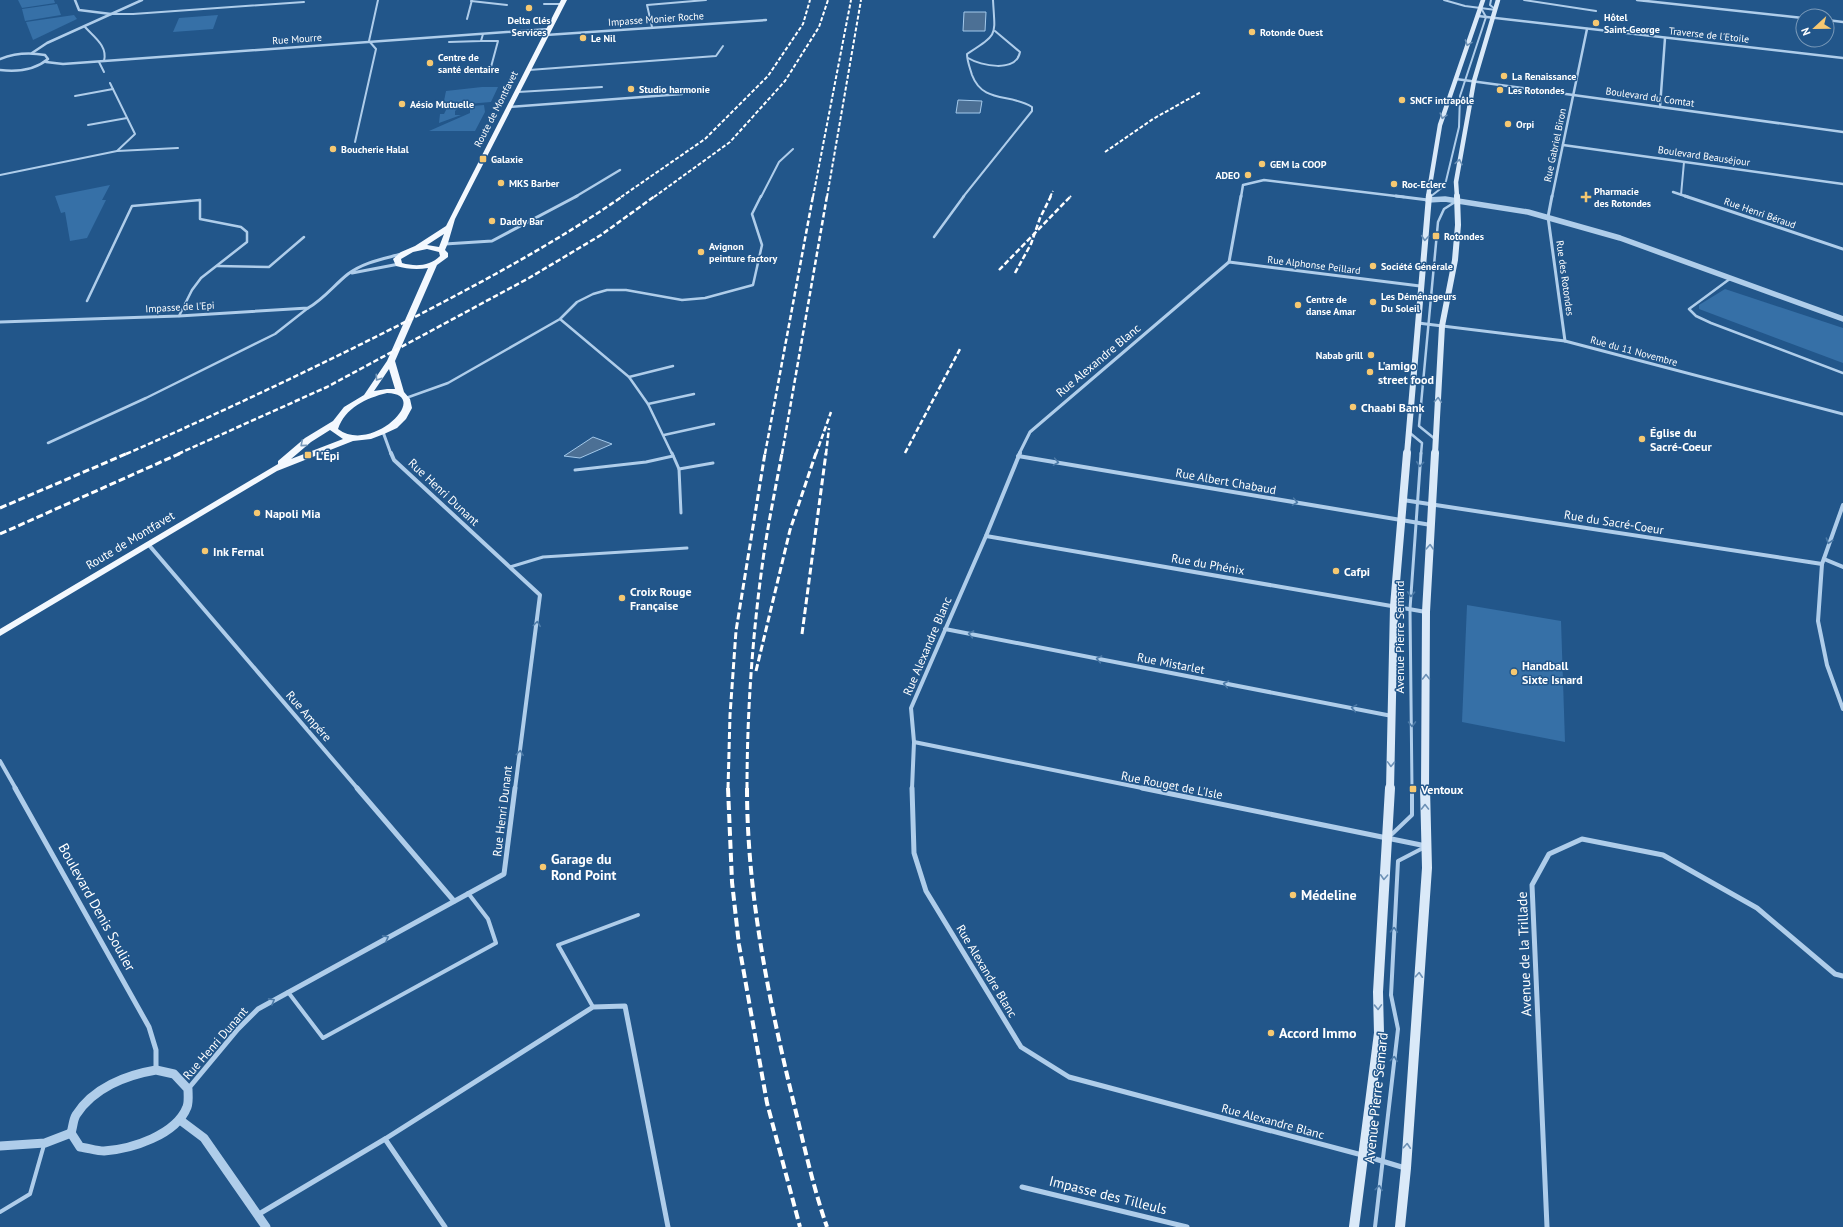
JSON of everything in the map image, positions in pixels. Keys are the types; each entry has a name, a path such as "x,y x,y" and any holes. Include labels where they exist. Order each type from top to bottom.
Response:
{"main road":[{"name":"Avenue Pierre Semard","path":"1354,1227 1362,1155 1379,1033 1378,992 1387,838 1392,716 1394,606 1428,200 1440,125 1483,0"},
{"path":"1400,1227 1406,1168 1427,868 1425,812 1426,612 1442,326 1455,260 1458,225 1456,182 1474,81 1494,18 1498,0"},
{"name":"Route de Montfavet","path":"434,264 444,257 443,247 448,228 563,2"},
{"name":"Route de Montfavet","path":"418,248 448,228"},
{"path":"434,264 413,268 399,264 397,259 401,254 418,248 443,247"},
{"path":"368,396 372,386 390,361 434,264"},
{"path":"413,268 427,282"},
{"path":"390,361 403,396"},
{"path":"368,396 387,391 403,396"},
{"name":"Route de Montfavet","path":"274,469 308,440 335,423 344,412 368,396"},
{"name":"Route de Montfavet","path":"0,633 274,469 350,439 363,438 383,432 398,424 406,415 409,408 403,396"},
{"path":"335,423 334,430 337,435 342,438 350,439"}],"street":[{"path":"75,0 79,10 111,14"},
{"path":"32,53 48,43 142,0"},
{"path":"1637,0 1795,17"},
{"name":"Traverse de l'Etoile","path":"1478,16 1588,30 1843,58"},
{"name":"Impasse Monier Roche","path":"548,32 766,20"},
{"name":"Rue Gabriel Biron","path":"1548,217 1588,30"},
{"name":"Rue Mourre","path":"46,62 64,64 99,62 369,41 482,34 548,32"},
{"path":"1660,107 1665,38"},
{"path":"0,58 32,53 45,55 48,59 46,62 27,69 0,70"},
{"name":"Boulevard du Comtat","path":"1456,79 1843,132"},
{"path":"509,107 682,94"},
{"name":"Boulevard Beauséjour","path":"1563,145 1843,184"},
{"path":"443,247 492,241 567,202 620,170"},
{"path":"1229,262 1243,185 1264,180 1428,200 1445,199 1548,217 1620,238 1843,318"},
{"name":"Rue Henri Béraud","path":"1673,192 1843,249"},
{"name":"Rue des Rotondes","path":"1548,217 1565,341"},
{"name":"Impasse de l'Epi","path":"0,322 179,316 308,308 321,302 348,274 361,266 401,254"},
{"name":"Rue Alphonse Peillard","path":"1229,262 1420,286"},
{"name":"Rue Alexandre Blanc","path":"1229,262 1030,432 1018,456 986,536 911,708 914,742 912,773 914,853 926,890 1021,1047 1069,1077 1406,1168"},
{"path":"348,274 370,268 399,264"},
{"name":"Rue du 11 Novembre","path":"1418,323 1565,341 1843,414"},
{"name":"Rue Henri Dunant","path":"188,1089 238,1029 258,1008 504,874 540,595 394,460 385,441 383,432"},
{"name":"Rue Albert Chabaud","path":"1018,456 1431,525"},
{"name":"Rue du Sacré-Coeur","path":"1403,500 1822,564"},
{"path":"1843,505 1828,541 1822,564 1818,621 1827,665 1843,709"},
{"name":"Rue du Phénix","path":"986,536 1426,612"},
{"name":"Rue Ampére","path":"148,544 454,901"},
{"path":"1824,559 1843,567"},
{"name":"Rue Mistarlet","path":"945,629 1392,716"},
{"name":"Rue Rouget de L'Isle","path":"914,742 1427,846"},
{"name":"Boulevard Denis Soulier","path":"0,761 149,1028 156,1050 156,1070"},
{"name":"Avenue de la Trillade","path":"1547,1227 1532,885 1549,854 1582,839 1663,855 1757,908 1835,974 1843,976"},
{"path":"258,1214 385,1139 593,1007 625,1006 668,1227"},
{"path":"156,1070 174,1074 188,1089 188,1106 180,1120 153,1138 132,1146 103,1151 80,1147 71,1133 76,1115 93,1096 137,1073 156,1070"},
{"path":"180,1120 204,1138 266,1227"},
{"path":"0,1146 45,1143 71,1133"},
{"path":"385,1139 445,1227"},
{"name":"Impasse des Tilleuls","path":"1022,1187 1188,1227"}],"lane":[{"path":"355,142 376,49 369,41 378,0"},
{"path":"467,19 471,0 506,5"},
{"path":"652,27 647,5 706,0"},
{"path":"934,237 1032,109 1025,103 992,96 980,90 972,76 967,56 968,52 990,38 995,31 993,0"},
{"path":"1444,0 1496,10"},
{"path":"1491,0 1490,5 1496,10"},
{"path":"1524,0 1596,11"},
{"path":"111,14 133,14 304,2"},
{"path":"544,4 563,2"},
{"path":"1428,200 1444,186 1446,181 1459,127 1460,96 1486,17 1481,8"},
{"path":"85,26 105,49 106,58 104,61"},
{"path":"967,56 972,62 982,65 1002,65 1020,58 1020,52 995,31"},
{"path":"481,41 482,34"},
{"path":"449,42 498,41 491,67"},
{"path":"528,70 716,56 723,46"},
{"path":"99,62 104,72"},
{"path":"110,83 135,134 117,151"},
{"path":"517,92 602,87"},
{"path":"75,96 113,89"},
{"path":"88,125 127,118"},
{"path":"0,175 117,151 178,148"},
{"path":"403,396 448,383 560,319 581,300 607,290 626,290 682,300 705,298 753,285 762,245 752,214 779,162 793,149"},
{"path":"1681,195 1684,162"},
{"path":"87,301 132,206 200,200 200,219 241,227 247,232 247,242 201,278 192,290 179,316"},
{"path":"1435,439 1419,426 1428,324 1438,222 1440,215 1448,204 1457,201"},
{"path":"217,266 269,267 304,237"},
{"path":"1731,278 1689,309 1696,316 1711,323 1843,373"},
{"path":"48,443 146,398 275,334 308,308"},
{"path":"560,319 629,377 648,404 679,468 681,513"},
{"path":"629,377 673,366"},
{"path":"648,404 694,394"},
{"path":"664,435 714,424"},
{"name":"Avenue Pierre Semard","path":"1387,838 1412,815 1410,609 1416,502 1422,443 1408,432"},
{"path":"575,470 646,462 674,456"},
{"path":"679,468 713,463"},
{"path":"510,567 543,557 687,548"},
{"name":"Avenue Pierre Semard","path":"1374,1227 1398,1029 1391,995 1398,861 1427,846"},
{"path":"288,992 323,1038 490,947 496,943 488,919 468,893"},
{"path":"593,1007 558,945 638,915"},
{"path":"0,1212 30,1194 45,1143"}],"shaded area":[{"path":"18,0 54,0 55,3 22,8"},
{"path":"57,4 61,15 25,21 22,9"},
{"path":"964,12 986,12 985,31 963,31"},
{"path":"74,15 77,19 33,40 26,22"},
{"path":"218,15 213,29 173,32 179,18"},
{"path":"482,87 498,87 491,102 443,106 446,91"},
{"path":"958,100 982,101 980,113 956,113"},
{"path":"484,105 485,112 475,131 429,131 470,113 470,108 461,107"},
{"path":"459,107 455,111 455,115 461,115 439,123 440,114 444,114 446,108"},
{"path":"110,185 102,200 106,200 87,238 70,241 65,212 61,213 55,196"},
{"path":"1725,289 1843,328 1843,363 1699,309 1699,305"},
{"path":"593,437 612,444 580,458 564,456"},
{"name":"Handball Sixte Isnard","path":"1467,605 1561,621 1565,742 1462,722"}],"railway":[{"path":"621,197 705,139 768,76 803,24 810,0"},
{"path":"654,197 730,142 785,81 819,27 828,0"},
{"path":"813,197 851,0"},
{"path":"827,197 861,0"},
{"path":"1105,152 1153,119 1201,92"},
{"path":"1050,197 1053,191"},
{"path":"126,454 269,389 411,319 545,246 623,196"},
{"path":"178,454 327,387 529,278 601,235 655,196"},
{"path":"765,454 813,196"},
{"path":"782,454 827,196"},
{"path":"1035,233 1040,218 1051,196"},
{"path":"1035,233 1071,196 1070,197"},
{"path":"999,270 1035,233"},
{"path":"1015,273 1031,244 1035,233"},
{"path":"905,453 960,349"},
{"path":"816,454 831,412"},
{"path":"826,454 829,428"},
{"path":"0,508 128,453"},
{"path":"0,534 181,453"},
{"path":"728,788 730,715 736,631 765,453"},
{"path":"747,788 749,706 755,622 764,553 782,453"},
{"path":"756,671 790,530 816,453"},
{"path":"802,634 826,453"},
{"path":"728,788 732,882 739,945 767,1103 800,1227"},
{"path":"747,788 751,866 760,944 783,1058 817,1195 827,1227"}],"place":[{"name":"Delta Clés Services","path":"529,8"},
{"name":"Hôtel Saint-George","path":"1596,23"},
{"name":"Rotonde Ouest","path":"1252,32"},
{"name":"Le Nil","path":"583,38"},
{"name":"Centre de santé dentaire","path":"430,63"},
{"name":"La Renaissance","path":"1504,76"},
{"name":"Studio harmonie","path":"631,89"},
{"name":"Les Rotondes","path":"1500,90"},
{"name":"SNCF intrapôle","path":"1402,100"},
{"name":"Aésio Mutuelle","path":"402,104"},
{"name":"Orpi","path":"1508,124"},
{"name":"Boucherie Halal","path":"333,149"},
{"name":"Galaxie","path":"483,159"},
{"name":"GEM la COOP","path":"1262,164"},
{"name":"ADEO","path":"1248,175"},
{"name":"MKS Barber","path":"501,183"},
{"name":"Roc-Eclerc","path":"1394,184"},
{"name":"Pharmacie des Rotondes","path":"1586,197"},
{"name":"Daddy Bar","path":"492,221"},
{"name":"Rotondes","path":"1436,236"},
{"name":"Avignon peinture factory","path":"701,252"},
{"name":"Société Générale","path":"1373,266"},
{"name":"Les Déménageurs Du Soleil","path":"1373,302"},
{"name":"Centre de danse Amar","path":"1298,305"},
{"name":"Nabab grill","path":"1371,355"},
{"name":"L'amigo street food","path":"1370,372"},
{"name":"Chaabi Bank","path":"1353,407"},
{"name":"Église du Sacré-Coeur","path":"1642,439"},
{"name":"L'Épi","path":"308,455"},
{"name":"Napoli Mia","path":"257,513"},
{"name":"Ink Fernal","path":"205,551"},
{"name":"Cafpi","path":"1336,571"},
{"name":"Croix Rouge Française","path":"622,598"},
{"name":"Handball Sixte Isnard","path":"1514,672"},
{"name":"Ventoux","path":"1413,789"},
{"name":"Garage du Rond Point","path":"543,867"},
{"name":"Médeline","path":"1293,895"},
{"name":"Accord Immo","path":"1271,1033"}]}
